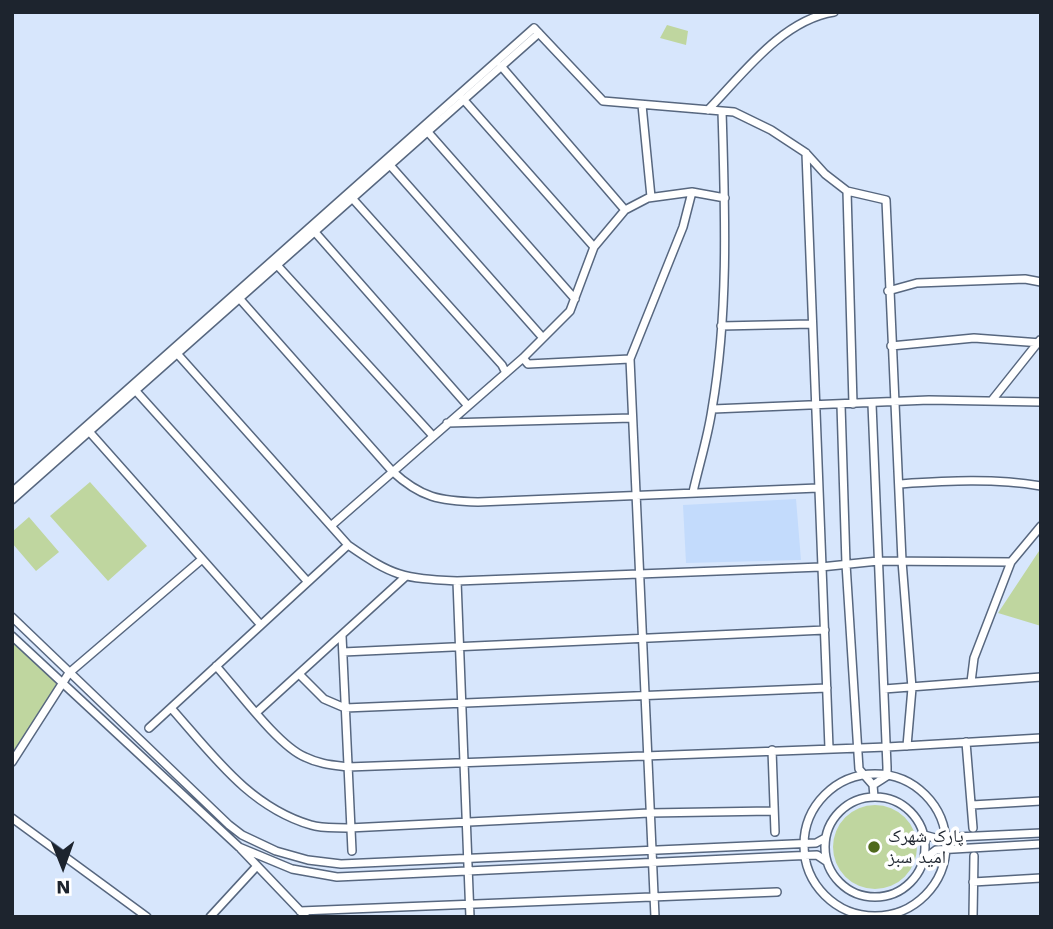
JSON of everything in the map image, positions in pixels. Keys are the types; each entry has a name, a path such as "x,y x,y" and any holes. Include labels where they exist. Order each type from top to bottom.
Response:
{"street":[{"path":"708,110 766,51 803,21 834,12"},
{"path":"12,492 135,390 175,351 277,265 501,66 537,30"},
{"path":"537,30 603,101 734,111 771,130 806,153 825,174 847,191 886,200 891,346 898,401 902,561 912,688 907,746"},
{"path":"12,500 87,429 537,30"},
{"path":"501,66 625,210"},
{"path":"463,99 594,247"},
{"path":"642,105 651,197"},
{"path":"693,492 713,409 721,326 725,198 722,111"},
{"path":"427,131 575,299"},
{"path":"806,153 829,748"},
{"path":"389,164 543,338"},
{"path":"847,191 853,404"},
{"path":"332,525 523,358 570,311 594,247 625,210 651,197 692,192 725,198"},
{"path":"655,917 629,359 683,227 692,192"},
{"path":"352,198 502,365 506,373"},
{"path":"314,231 468,406"},
{"path":"277,265 433,436"},
{"path":"888,291 917,283 1025,279 1041,282"},
{"path":"239,298 392,471 409,487 440,501 818,488"},
{"path":"721,326 811,324"},
{"path":"891,346 974,338 1040,341"},
{"path":"993,399 1040,341"},
{"path":"175,351 348,545 375,564 404,578 457,582 821,567 878,561 1011,562"},
{"path":"523,358 528,364 629,359"},
{"path":"135,390 307,581"},
{"path":"713,409 898,401 993,399 1041,402"},
{"path":"872,404 887,776"},
{"path":"841,405 846,564 857,747 859,769 873,785 874,797"},
{"path":"447,423 632,418"},
{"path":"87,429 260,624"},
{"path":"900,484 959,480 1009,481 1041,486"},
{"path":"971,682 974,658 1011,562 1041,526"},
{"path":"149,728 348,545"},
{"path":"12,762 69,673 201,560"},
{"path":"257,712 404,578"},
{"path":"457,582 470,917"},
{"path":"12,617 229,825 242,835 276,851 308,860 341,864 468,860 804,843 825,838"},
{"path":"342,652 825,629"},
{"path":"12,636 239,846 303,914 777,892"},
{"path":"342,636 352,851"},
{"path":"216,666 302,757 327,765 348,767 887,747 1041,738"},
{"path":"299,674 324,699 345,708 827,688"},
{"path":"884,689 1041,677"},
{"path":"171,708 241,786 276,811 314,826 349,828 649,813 772,811"},
{"path":"966,742 973,828"},
{"path":"772,750 772,811 775,832"},
{"path":"865,775 887,776 907,782 929,799 943,823 946,849 941,871 930,890 914,904 894,915 862,916 843,908 825,895 815,883 805,855 804,843 808,822 818,803 839,785 865,775"},
{"path":"873,785 887,776"},
{"path":"874,797 893,800 907,808 918,821 924,835 924,859 918,873 894,894 878,897 852,892 832,874 826,861 825,838 831,821 842,808 857,800 874,797"},
{"path":"972,805 1041,801"},
{"path":"12,818 147,917"},
{"path":"924,835 946,837 1041,832"},
{"path":"924,859 936,850 1041,844"},
{"path":"239,846 292,869 337,877 805,855 817,855 826,861"},
{"path":"973,917 974,856"},
{"path":"211,917 256,867"},
{"path":"973,882 1041,878"},
{"path":"878,897 880,916"}],"shaded area":[{"path":"796,499 801,560 686,563 683,505"}],"green space":[{"path":"667,25 688,31 686,45 660,38"},
{"path":"90,482 147,546 108,581 50,516"},
{"path":"29,517 59,552 36,571 12,543 12,532"},
{"path":"1041,548 1041,626 998,613"},
{"path":"12,639 61,682 12,762"},
{"path":"875,805 891,808 905,817 914,831 917,847 914,863 905,877 891,886 875,889 859,886 845,877 836,863 833,847 836,831 845,817 859,808"}],"place":[{"name":"پارک شهرک امید سبز","path":"874,847"}]}
